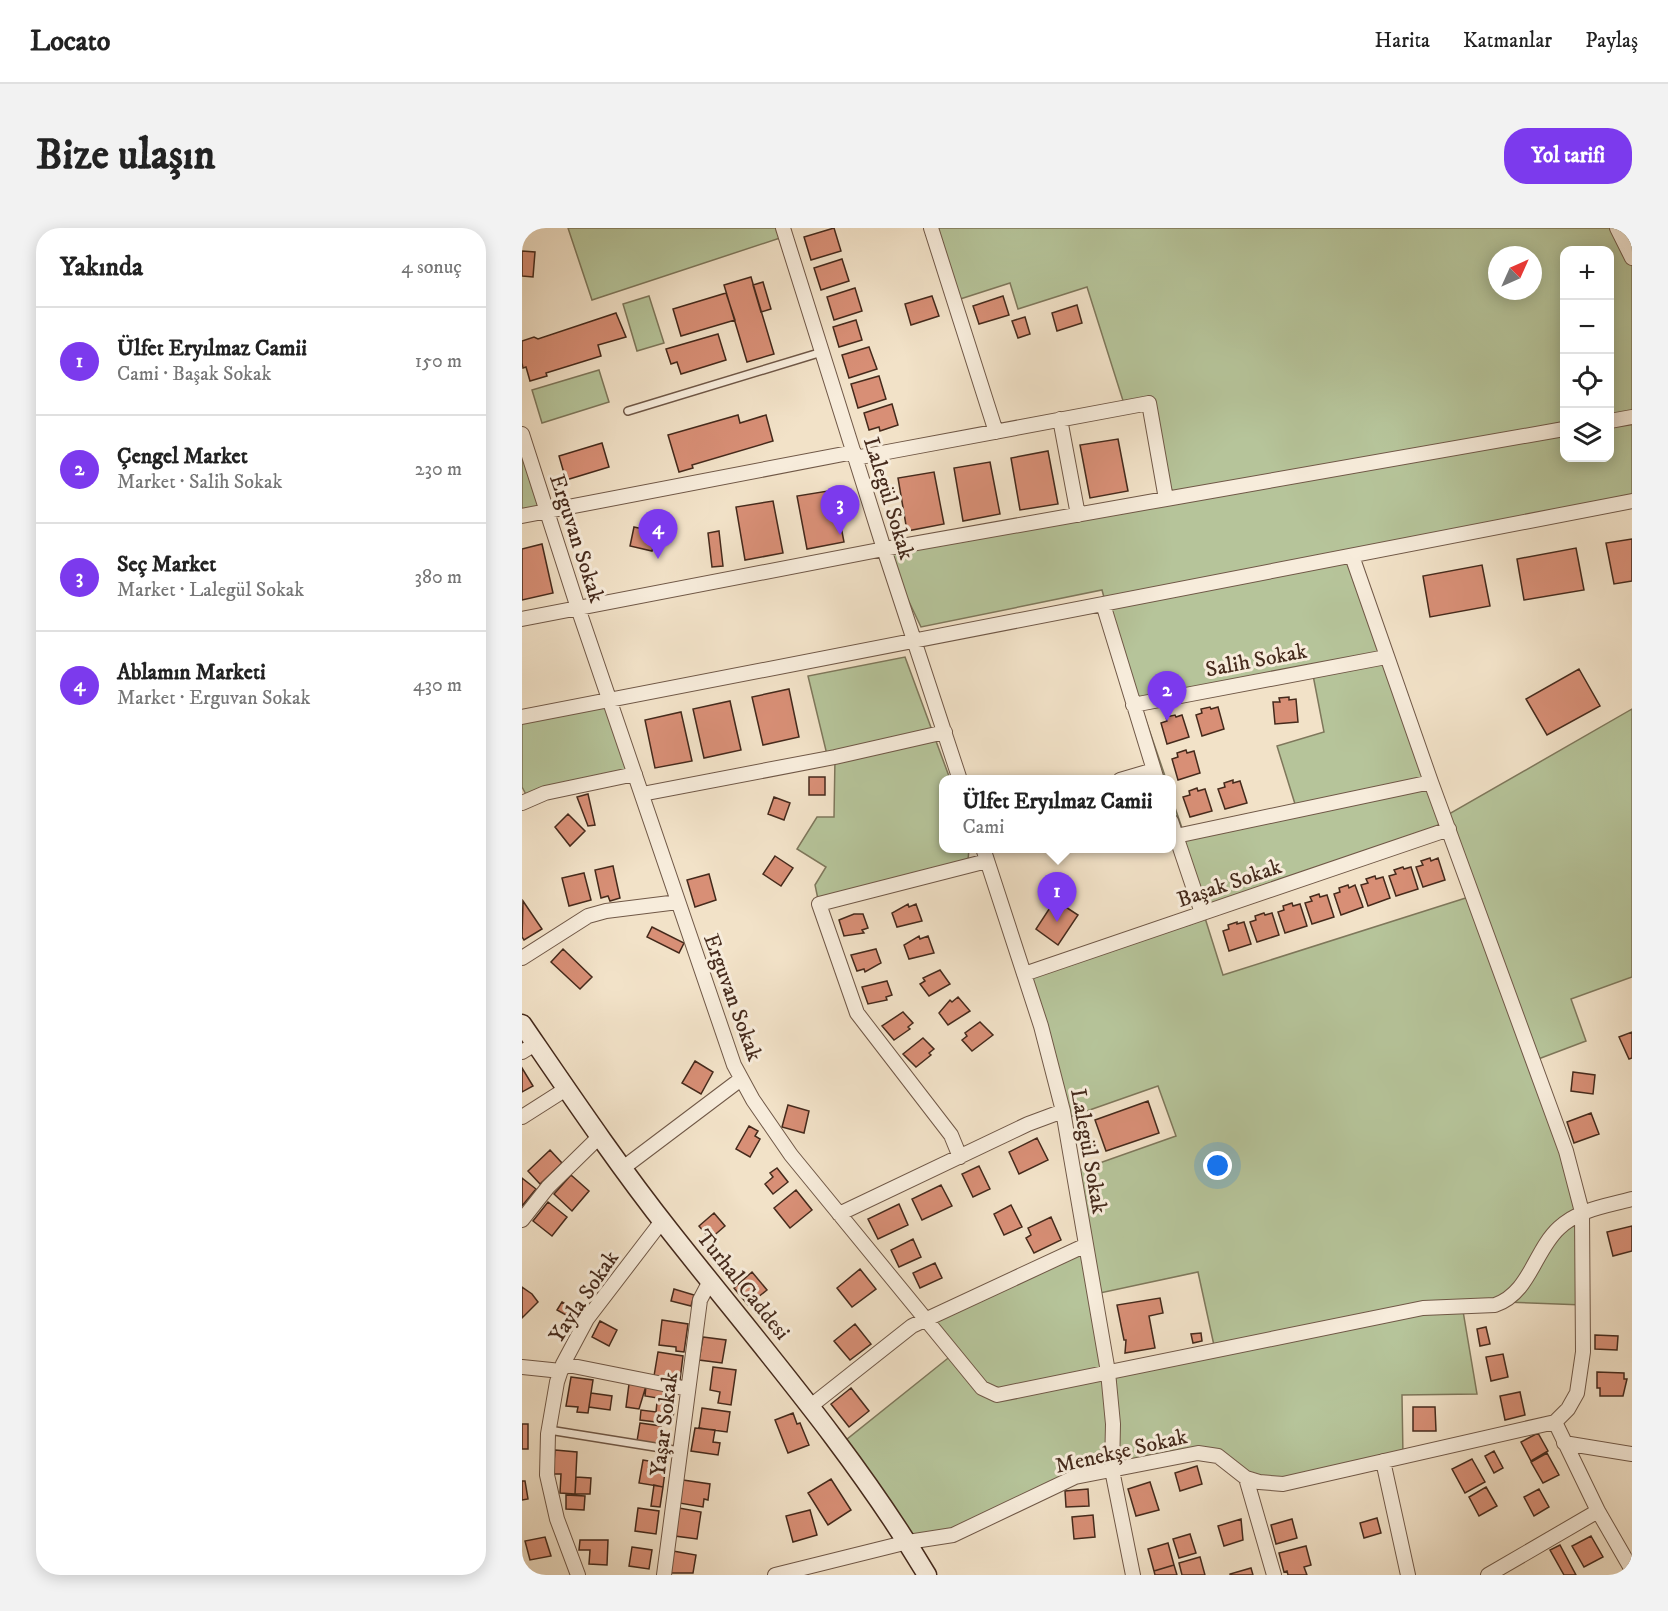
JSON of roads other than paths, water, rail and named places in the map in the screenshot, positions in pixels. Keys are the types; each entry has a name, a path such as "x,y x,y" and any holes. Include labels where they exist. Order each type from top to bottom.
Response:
{"street":[{"name":"Lalegül Sokak","path":"783,228 884,549 958,775"},
{"path":"931,228 996,432"},
{"path":"1617,228 1632,258"},
{"path":"522,516 1149,403 1166,499"},
{"path":"1614,420 1632,417"},
{"path":"1060,419 1078,515"},
{"path":"522,619 884,549 1560,430"},
{"name":"Erguvan Sokak","path":"522,434 578,608 725,1044 741,1079 778,1137 975,1383 997,1395 1423,1308 1495,1305 1504,1302 1521,1286 1545,1245 1559,1228 1582,1212"},
{"path":"522,717 1632,501"},
{"path":"1246,1478 1258,1482 1283,1484 1555,1422 1573,1401 1580,1382 1583,1352 1582,1212 1566,1151 1386,657 1352,556"},
{"path":"1103,604 1156,775"},
{"name":"Salih Sokak","path":"1133,705 1386,657"},
{"path":"642,794 836,757 945,732"},
{"path":"522,787 525,801 561,789 635,774"},
{"path":"1202,913 1176,836 1431,782"},
{"name":"Başak Sokak","path":"1023,974 1449,830"},
{"name":"Lalegül Sokak","path":"985,855 1050,1058 1063,1111 1108,1372 1113,1424 1112,1470 1133,1575"},
{"path":"960,1157 951,1135 867,1029 857,1013 819,904 985,855"},
{"path":"522,958 588,916 606,911 678,902"},
{"name":"Turhal Caddesi","path":"522,1024 529,1048 566,1089 662,1221 812,1405 908,1542 927,1575"},
{"path":"623,1168 741,1079"},
{"path":"522,1117 566,1089"},
{"path":"838,1214 1063,1111"},
{"path":"522,1220 548,1187 600,1136"},
{"path":"1582,1212 1632,1199"},
{"name":"Yayla Sokak","path":"578,1575 550,1499 547,1475 549,1430 562,1368 587,1319 662,1221"},
{"path":"812,1405 912,1326 1086,1245"},
{"name":"Yaşar Sokak","path":"664,1575 700,1300 710,1281"},
{"path":"522,1367 562,1368 688,1389"},
{"path":"1555,1422 1598,1511 1632,1570"},
{"path":"1564,1443 1632,1454"},
{"name":"Menekşe Sokak","path":"775,1575 824,1569 908,1542 959,1533 1059,1483 1112,1470 1198,1453 1209,1454 1227,1461 1246,1478"},
{"path":"1383,1461 1408,1575"},
{"path":"1246,1478 1274,1575"},
{"path":"1488,1575 1598,1511"}],"lane":[{"path":"628,411 822,352"},
{"path":"549,1430 680,1451"}],"place":[{"name":"Seç Market","path":"840,535"},
{"name":"Ablamın Marketi","path":"658,559"},
{"name":"Çengel Market","path":"1167,721"},
{"name":"Ülfet Eryılmaz Camii","path":"1057,922"}]}
